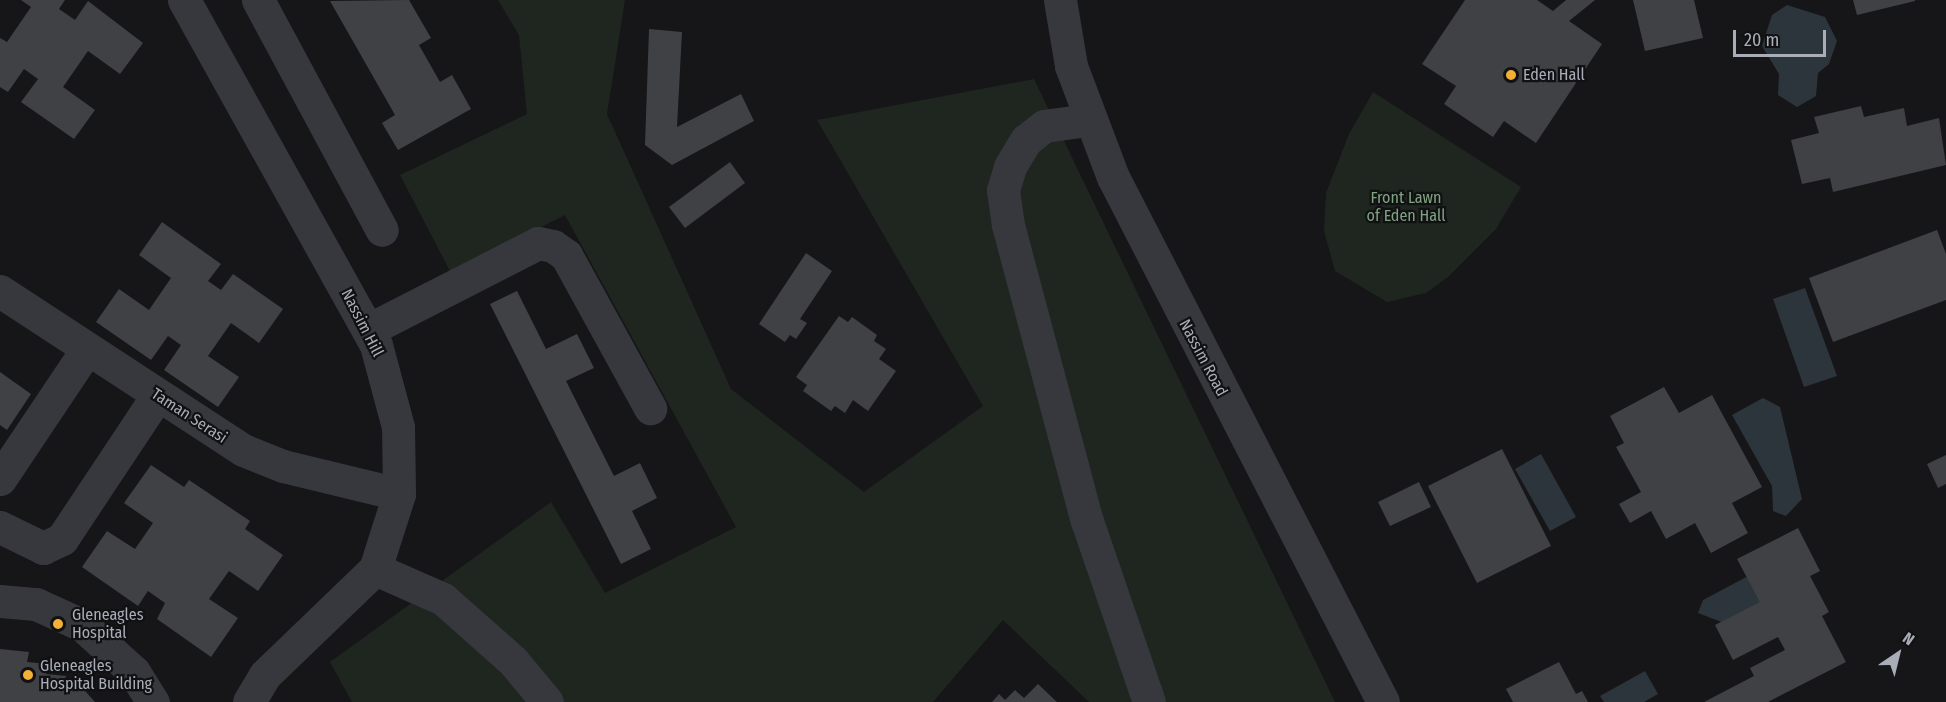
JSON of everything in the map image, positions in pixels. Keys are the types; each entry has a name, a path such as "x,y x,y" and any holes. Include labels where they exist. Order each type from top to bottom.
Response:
{"street":[{"name":"Nassim Hill","path":"184,0 368,330 386,377 398,427 399,494 375,569 265,675 249,702"},
{"path":"258,0 382,231"},
{"name":"Nassim Road","path":"1060,0 1071,66 1088,120 1149,255 1383,702"},
{"path":"1088,120 1044,126 1026,140 1003,190 1008,225 1087,521 1149,702"},
{"path":"368,330 538,243 553,246 566,255 650,408"},
{"name":"Taman Serasi","path":"0,291 157,396 243,450 304,472 399,494"},
{"path":"0,479 87,349"},
{"path":"0,527 43,548 62,539 157,396"},
{"path":"375,569 443,599 513,661 547,702"},
{"path":"0,601 36,604 82,625 134,672 153,702"}],"green space":[{"path":"498,0 625,0 607,114 731,389 864,492 983,406 817,120 1034,79 1335,702 1089,702 1003,620 933,702 352,702 330,662 551,502 605,593 736,527 565,215 451,273 400,175 527,114 519,35"},
{"name":"Front Lawn of Eden Hall","path":"1373,92 1521,187 1496,229 1448,277 1426,293 1387,302 1335,271 1324,231 1326,193 1349,134"}],"shaded area":[{"path":"1787,5 1825,17 1837,41 1829,64 1818,73 1816,96 1797,107 1778,95 1779,74 1762,46 1772,15"},
{"path":"1805,288 1837,376 1804,387 1773,299"},
{"path":"1763,398 1780,407 1802,499 1786,516 1773,511 1772,486 1732,415"},
{"path":"1541,454 1576,517 1550,531 1515,469"},
{"path":"1752,574 1767,602 1724,623 1698,613 1703,600"},
{"path":"1645,671 1658,694 1644,702 1604,702 1600,696"}],"building":[{"path":"21,0 65,0 59,9 75,20 88,1 143,43 120,74 88,51 63,87 95,110 74,139 21,102 38,79 24,69 8,92 0,87 0,38 7,42 31,7"},
{"path":"409,0 431,38 419,45 440,82 452,75 471,109 398,150 382,123 395,115 330,1"},
{"name":"Eden Hall","path":"1465,0 1537,0 1553,11 1566,0 1595,0 1569,21 1602,44 1536,143 1504,121 1493,137 1444,104 1456,86 1422,64"},
{"path":"1633,0 1694,0 1703,38 1645,51"},
{"path":"1853,0 1915,0 1915,1 1857,15"},
{"path":"649,29 682,32 677,127 741,94 754,121 672,165 645,145"},
{"path":"1861,106 1864,117 1904,108 1907,126 1939,118 1946,165 1833,192 1830,178 1802,184 1791,140 1819,133 1814,117"},
{"path":"730,162 745,183 685,228 669,207"},
{"path":"162,222 221,264 208,281 221,290 233,274 283,309 259,343 231,323 208,356 239,377 218,407 164,370 181,345 168,336 151,360 96,322 119,289 149,310 171,278 139,255"},
{"path":"1937,230 1946,254 1946,300 1833,342 1809,278"},
{"path":"806,253 832,271 800,319 807,323 796,339 790,335 785,342 759,324"},
{"path":"517,291 546,349 577,334 594,368 566,381 614,476 640,463 657,498 632,511 651,549 621,564 490,304"},
{"path":"839,316 848,322 852,317 877,335 874,341 886,349 879,359 896,371 868,411 853,400 845,413 835,406 831,411 803,391 807,385 796,377"},
{"path":"0,372 31,394 7,430 0,425"},
{"path":"1664,387 1679,413 1712,395 1762,487 1732,503 1748,533 1711,553 1695,523 1666,539 1651,511 1630,523 1619,504 1641,492 1616,447 1624,443 1610,416"},
{"path":"1502,449 1551,546 1477,583 1428,486"},
{"path":"1946,455 1946,484 1938,488 1927,464"},
{"path":"151,465 184,487 189,480 250,521 245,529 283,555 258,591 229,571 209,599 238,618 211,657 157,619 165,603 148,591 138,606 82,567 107,531 135,549 153,523 124,503"},
{"path":"1419,482 1431,507 1390,526 1378,502"},
{"path":"1798,528 1820,571 1810,576 1829,612 1822,616 1846,662 1768,702 1704,702 1754,676 1750,668 1785,650 1778,637 1733,660 1715,625 1760,602 1737,559"},
{"name":"Gleneagles Hospital Building","path":"0,649 29,652 27,662 47,664 46,674 66,676 65,682 78,683 95,702 0,702"},
{"path":"1559,662 1576,694 1582,691 1588,702 1513,702 1506,689"},
{"path":"1038,684 1057,702 992,702 999,694 1005,700 1015,690 1024,698"}],"place":[{"name":"Eden Hall","path":"1511,75"},
{"name":"Gleneagles Hospital","path":"58,624"},
{"name":"Gleneagles Hospital Building","path":"28,675"}]}
